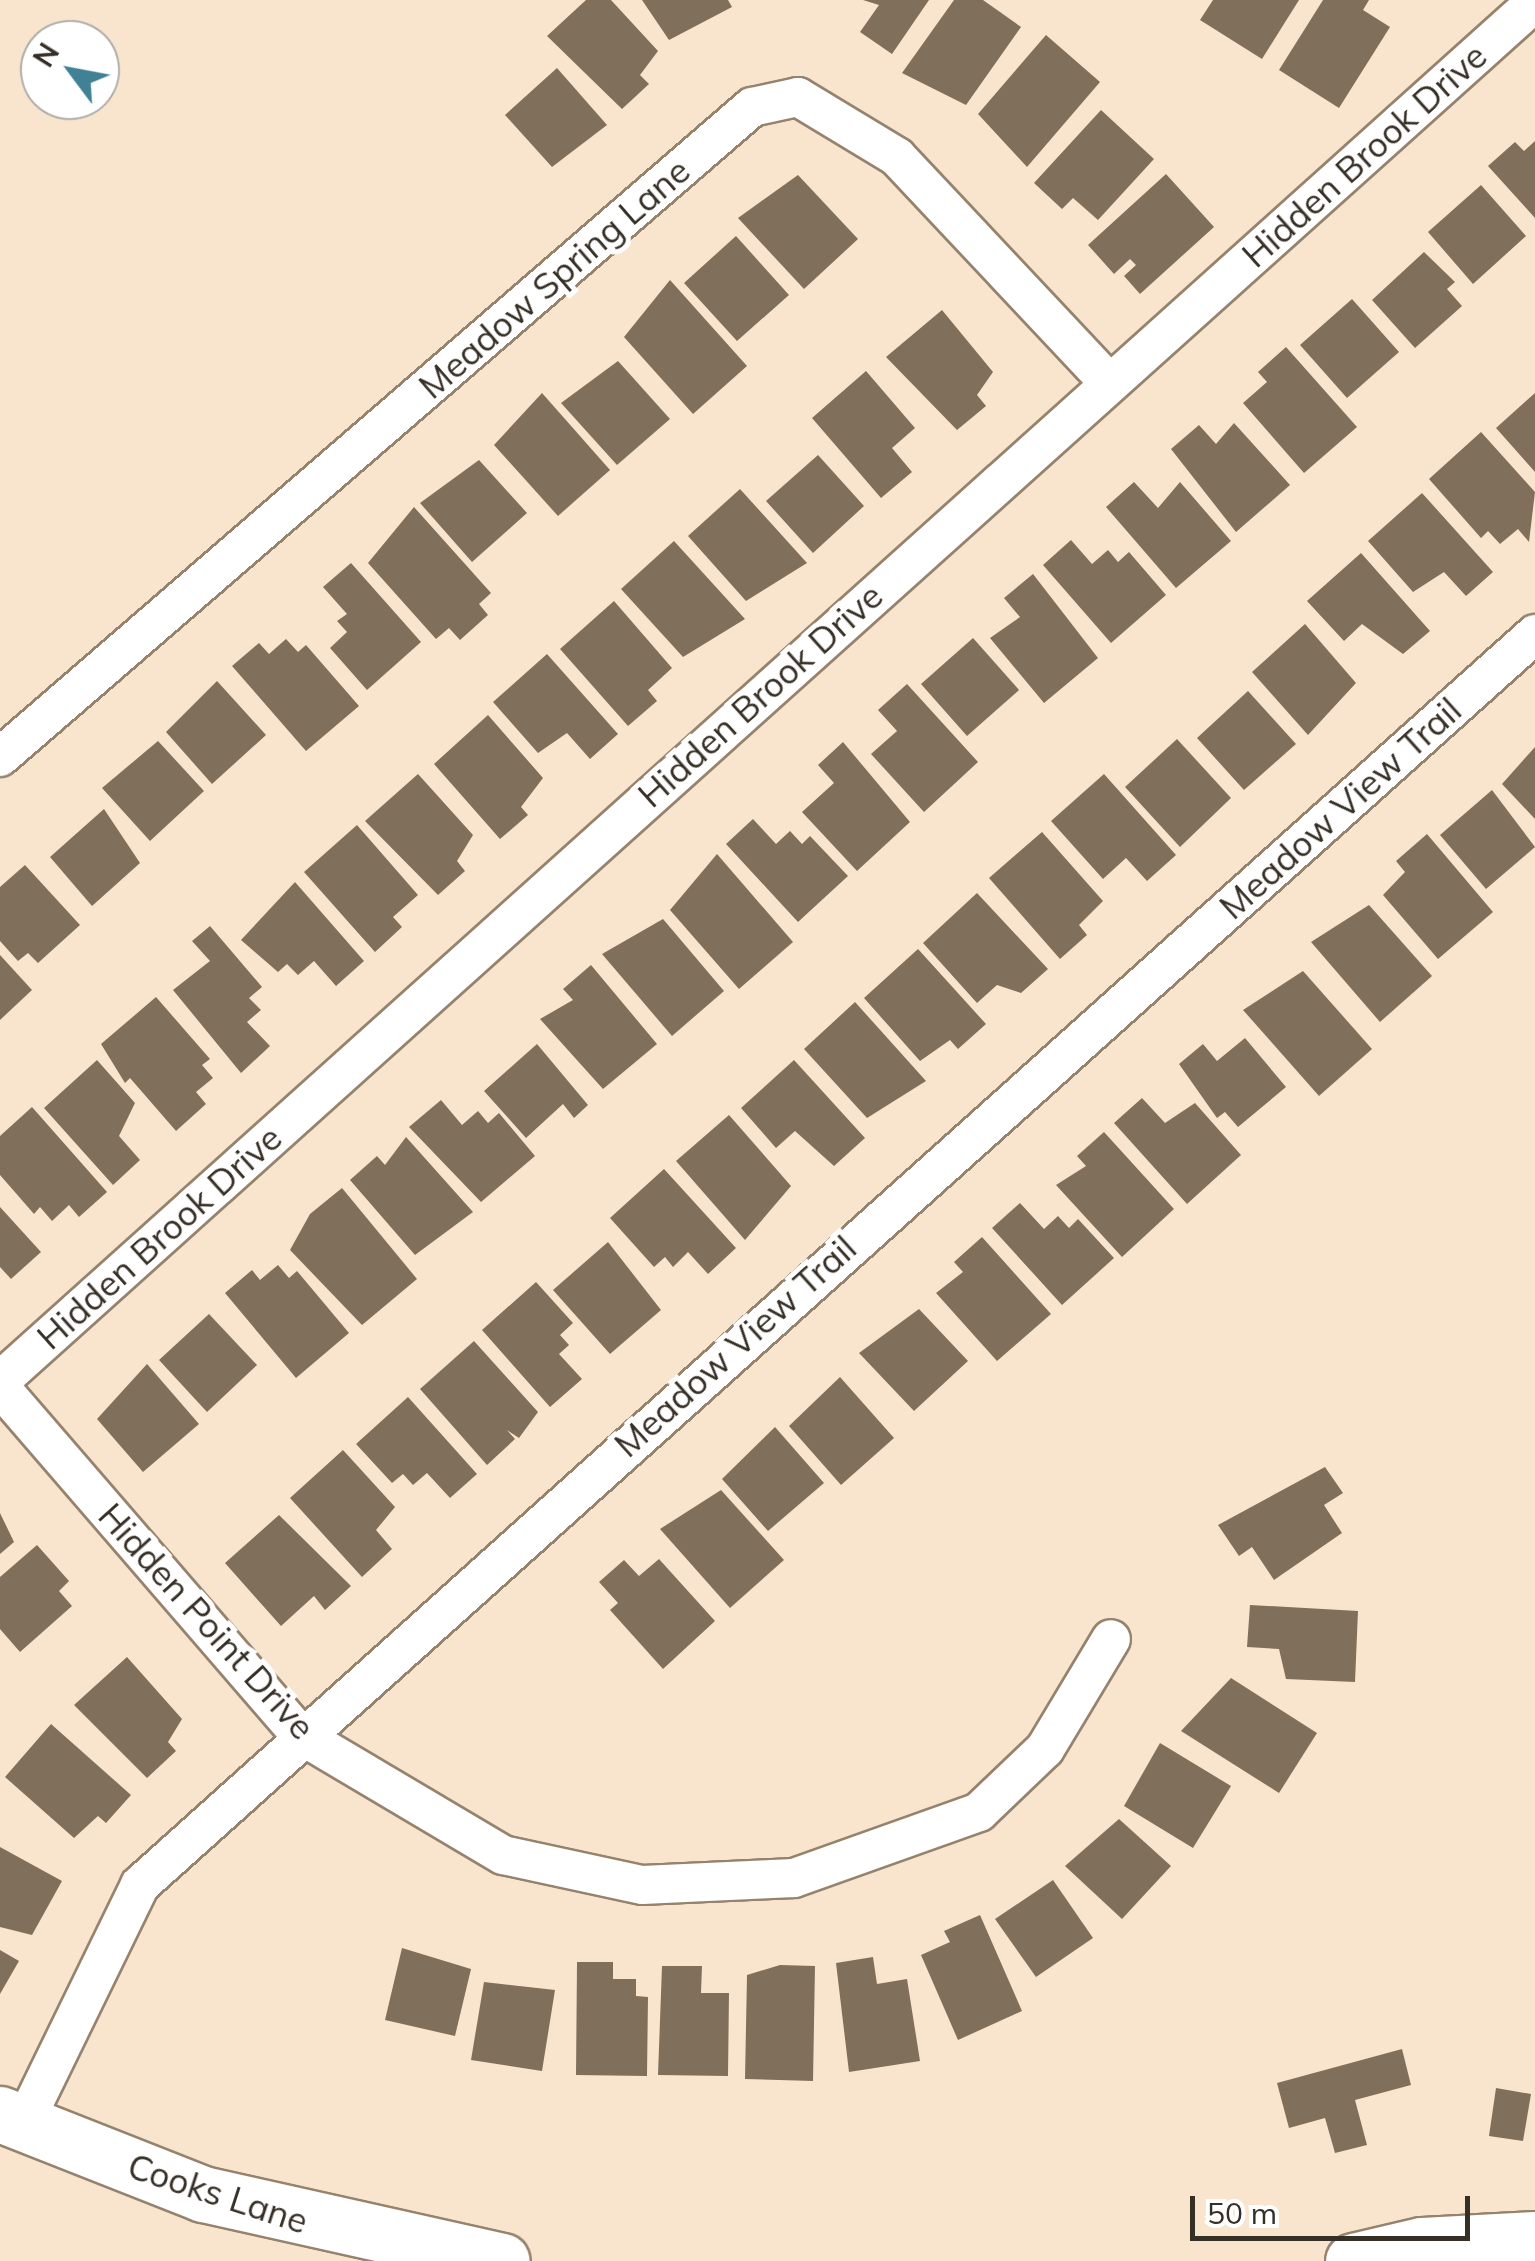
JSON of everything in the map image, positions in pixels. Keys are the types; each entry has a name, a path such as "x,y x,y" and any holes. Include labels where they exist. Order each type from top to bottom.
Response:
{"street":[{"name":"Hidden Brook Drive","path":"0,1384 1107,382 1522,12"},
{"name":"Meadow Spring Lane","path":"0,757 752,107 798,97 897,157 1107,382"},
{"name":"Meadow View Trail","path":"11,2120 140,1884 299,1734 1535,634"},
{"name":"Hidden Point Drive","path":"0,1384 299,1734 503,1856 642,1885 794,1878 979,1812 1044,1749 1112,1639"},
{"name":"Cooks Lane","path":"11,2120 220,2199 502,2261"},
{"path":"1354,2261 1422,2245 1535,2239"}],"building":[{"path":"586,0 611,0 658,51 640,75 649,84 622,109 547,36"},
{"path":"642,0 728,0 732,7 669,40"},
{"path":"863,0 929,0 892,54 860,32 879,5"},
{"path":"954,0 983,0 1021,27 966,105 902,73"},
{"path":"1213,0 1299,0 1262,59 1200,20"},
{"path":"1323,0 1369,0 1363,10 1390,27 1339,108 1279,70"},
{"path":"1046,35 1100,82 1027,167 978,114"},
{"path":"557,68 607,125 552,167 505,115"},
{"path":"1101,110 1154,159 1098,220 1073,198 1062,209 1034,183"},
{"path":"1535,141 1535,218 1488,166 1515,142 1524,151"},
{"path":"1166,174 1214,227 1140,294 1124,276 1136,265 1130,259 1114,274 1088,245"},
{"path":"798,175 858,239 804,289 738,218"},
{"path":"1481,185 1526,236 1473,284 1428,232"},
{"path":"736,236 789,295 737,341 684,283"},
{"path":"1424,252 1455,282 1447,289 1462,306 1415,348 1372,300"},
{"path":"670,280 747,366 693,414 624,337"},
{"path":"1352,299 1399,352 1347,398 1300,345"},
{"path":"942,310 993,372 977,395 986,406 957,430 886,357"},
{"path":"1286,347 1357,427 1304,473 1243,403 1267,382 1258,372"},
{"path":"618,361 670,419 617,465 561,403"},
{"path":"866,371 915,428 892,448 912,472 881,498 812,418"},
{"path":"542,393 610,470 558,516 494,445"},
{"path":"1535,393 1535,472 1496,428"},
{"path":"1234,423 1290,485 1236,532 1171,449 1199,425 1216,444"},
{"path":"1481,432 1535,492 1529,542 1518,529 1500,544 1488,531 1481,538 1429,479"},
{"path":"818,455 864,506 813,553 766,501"},
{"path":"479,460 527,513 472,562 420,503"},
{"path":"1134,482 1158,508 1180,482 1231,541 1176,588 1106,507"},
{"path":"740,489 807,563 746,601 688,536"},
{"path":"1422,493 1493,572 1466,596 1444,572 1413,592 1368,541"},
{"path":"414,507 491,593 479,604 488,615 460,640 449,628 436,639 368,563"},
{"path":"1071,540 1092,564 1108,550 1118,562 1129,552 1166,595 1111,643 1043,565"},
{"path":"674,541 745,619 683,657 621,589"},
{"path":"1361,553 1430,631 1403,654 1362,624 1344,641 1307,601"},
{"path":"351,563 421,642 367,690 330,648 347,632 337,621 347,614 323,587"},
{"path":"1033,574 1098,658 1044,703 990,638 1020,617 1004,598"},
{"path":"614,601 672,668 648,690 657,701 628,726 560,649"},
{"path":"1305,624 1356,683 1308,735 1252,672"},
{"path":"973,638 1019,690 967,736 921,684"},
{"path":"286,639 298,652 306,645 359,706 306,751 232,666 259,643 269,654"},
{"path":"547,654 618,734 590,759 567,733 538,753 493,702"},
{"path":"217,681 266,735 212,784 166,732"},
{"path":"907,684 978,762 924,812 871,754 897,731 878,710"},
{"path":"1248,691 1296,744 1244,790 1197,738"},
{"path":"488,715 543,778 521,807 528,815 500,839 434,764"},
{"path":"1177,739 1231,798 1180,847 1125,787"},
{"path":"158,741 204,791 150,841 102,788"},
{"path":"843,742 910,822 857,871 802,812 834,783 818,765"},
{"path":"1535,747 1535,819 1502,784"},
{"path":"418,774 473,835 457,861 465,871 438,895 365,821"},
{"path":"1104,774 1176,855 1147,881 1126,858 1103,879 1051,821"},
{"path":"1492,790 1535,847 1486,889 1440,835"},
{"path":"104,809 140,863 92,906 50,857"},
{"path":"753,819 776,844 790,831 802,844 810,836 848,876 798,922 726,844"},
{"path":"357,825 418,895 393,917 402,927 375,952 304,872"},
{"path":"1042,832 1103,901 1079,925 1087,935 1060,959 989,878"},
{"path":"1427,834 1493,912 1438,959 1383,895 1405,872 1396,861"},
{"path":"717,854 793,942 739,989 670,910"},
{"path":"25,865 80,925 38,963 28,953 18,961 0,941 0,887"},
{"path":"295,882 364,961 336,986 314,961 298,975 287,964 278,972 241,940"},
{"path":"977,893 1048,969 1021,993 997,985 977,1003 923,943"},
{"path":"1369,905 1432,976 1380,1022 1311,942"},
{"path":"663,919 724,991 672,1036 602,954"},
{"path":"210,926 262,987 249,998 261,1010 247,1022 270,1046 241,1073 173,990 210,961 192,941"},
{"path":"918,949 986,1024 958,1049 950,1040 920,1061 864,998"},
{"path":"0,955 32,990 0,1020"},
{"path":"591,965 657,1044 603,1089 540,1019 573,1000 563,989"},
{"path":"1303,971 1372,1049 1319,1096 1243,1010"},
{"path":"156,997 210,1059 202,1065 213,1078 196,1092 206,1104 176,1131 130,1078 125,1083 101,1044"},
{"path":"855,1002 926,1081 867,1118 804,1049"},
{"path":"1245,1038 1286,1087 1238,1127 1225,1112 1217,1118 1179,1064 1203,1044 1217,1061"},
{"path":"537,1044 588,1105 574,1118 563,1104 526,1138 484,1091"},
{"path":"97,1060 135,1103 119,1136 140,1160 113,1185 44,1108"},
{"path":"794,1060 865,1138 834,1166 795,1131 776,1148 741,1108"},
{"path":"1142,1098 1165,1123 1195,1103 1241,1155 1187,1204 1114,1123"},
{"path":"441,1100 462,1125 478,1111 488,1123 499,1113 535,1156 481,1202 409,1127"},
{"path":"32,1107 107,1192 79,1217 69,1205 52,1221 40,1207 34,1214 0,1175 0,1136"},
{"path":"729,1115 791,1186 745,1240 676,1161"},
{"path":"1104,1132 1174,1209 1122,1257 1056,1185 1086,1166 1077,1156"},
{"path":"406,1137 473,1212 415,1255 350,1180 377,1156 385,1165"},
{"path":"664,1169 736,1248 708,1274 688,1252 673,1267 665,1257 654,1267 610,1218"},
{"path":"342,1188 417,1279 362,1325 290,1250 310,1214"},
{"path":"1020,1203 1044,1229 1058,1216 1069,1228 1078,1219 1114,1258 1062,1305 992,1228"},
{"path":"0,1207 41,1252 11,1279 0,1267"},
{"path":"982,1237 1051,1314 997,1361 936,1293 963,1272 954,1262"},
{"path":"608,1242 661,1310 610,1354 553,1290"},
{"path":"278,1265 289,1278 297,1271 349,1333 296,1378 225,1293 252,1270 260,1280"},
{"path":"536,1282 573,1323 560,1335 569,1345 559,1354 582,1379 550,1407 482,1330"},
{"path":"919,1309 968,1361 914,1411 859,1353"},
{"path":"209,1314 257,1365 207,1412 159,1360"},
{"path":"474,1341 538,1412 519,1438 507,1430 515,1439 487,1465 420,1389"},
{"path":"147,1364 199,1424 143,1472 97,1419"},
{"path":"840,1377 894,1438 841,1485 789,1426"},
{"path":"408,1397 477,1474 450,1498 427,1473 413,1485 403,1474 392,1483 356,1444"},
{"path":"775,1427 824,1483 768,1531 722,1479"},
{"path":"343,1450 395,1507 376,1530 392,1549 362,1577 290,1498"},
{"path":"1325,1467 1343,1493 1324,1505 1342,1533 1274,1580 1252,1547 1239,1556 1218,1525"},
{"path":"721,1490 784,1560 730,1608 660,1529"},
{"path":"0,1513 14,1542 0,1554"},
{"path":"279,1515 351,1586 325,1610 314,1596 281,1626 225,1563"},
{"path":"37,1545 69,1581 59,1591 72,1606 20,1652 0,1629 0,1577"},
{"path":"659,1559 715,1621 663,1669 610,1610 618,1603 599,1582 624,1560 639,1576"},
{"path":"1250,1605 1358,1611 1355,1682 1286,1679 1279,1649 1247,1647"},
{"path":"127,1657 182,1719 168,1742 176,1751 147,1778 74,1705"},
{"path":"1231,1678 1317,1733 1279,1793 1181,1731"},
{"path":"51,1724 131,1795 106,1823 98,1816 74,1838 5,1777"},
{"path":"1160,1743 1231,1786 1193,1848 1124,1806"},
{"path":"1119,1819 1171,1866 1122,1919 1065,1866"},
{"path":"0,1847 62,1881 32,1935 0,1927"},
{"path":"1053,1880 1093,1938 1036,1977 995,1919"},
{"path":"980,1915 1022,2011 958,2040 921,1955 950,1942 944,1931"},
{"path":"402,1948 471,1969 455,2036 385,2020"},
{"path":"0,1950 19,1961 0,1994"},
{"path":"873,1957 877,1984 907,1979 920,2061 849,2072 836,1963"},
{"path":"577,1962 613,1962 613,1979 636,1979 636,1996 648,1997 647,2076 576,2075"},
{"path":"780,1965 815,1966 813,2081 745,2079 747,1975"},
{"path":"662,1966 702,1966 701,1993 729,1993 728,2076 658,2075"},
{"path":"484,1982 555,1990 542,2071 471,2060"},
{"path":"1402,2049 1411,2085 1355,2100 1367,2145 1335,2153 1325,2118 1289,2128 1277,2083"},
{"path":"1496,2088 1531,2094 1523,2141 1489,2136"}]}
